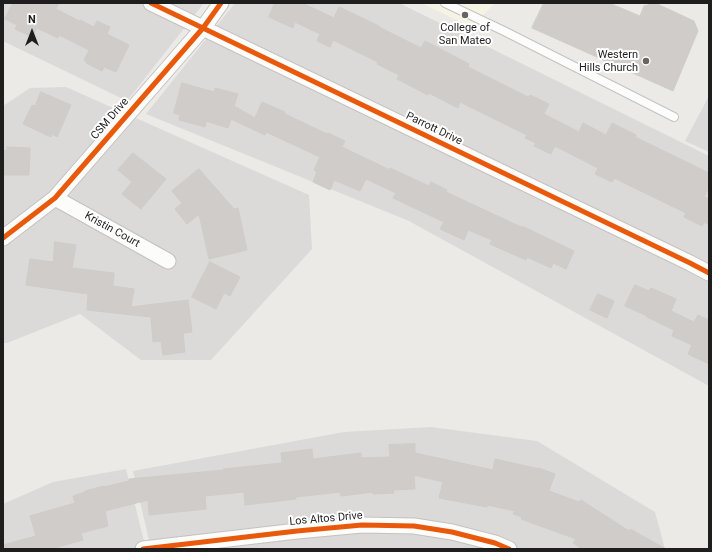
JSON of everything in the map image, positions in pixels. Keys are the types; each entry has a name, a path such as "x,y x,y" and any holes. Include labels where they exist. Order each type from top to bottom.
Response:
{"street":[{"name":"Parrott Drive","path":"151,3 709,273"},
{"name":"CSM Drive","path":"3,238 55,198 203,28 221,3"},
{"name":"Kristin Court","path":"55,198 168,261"},
{"name":"Los Altos Drive","path":"143,549 362,524 414,526 452,532 494,543 509,549"}],"lane":[{"path":"445,3 674,117"}],"shaded area":[{"path":"3,3 204,3 127,101 3,41"},
{"path":"235,3 399,3 709,156 709,386 409,221 146,114"},
{"name":"College of San Mateo","path":"421,3 495,3 471,27"},
{"path":"66,87 309,195 312,249 211,360 141,360 80,314 7,343 3,343 3,106 30,88"},
{"path":"709,96 709,152 685,141"},
{"path":"431,427 537,441 655,512 665,549 151,549 133,471 344,432"},
{"path":"126,469 146,549 3,549 3,504 53,482"}],"building":[{"path":"13,3 59,3 56,9 79,21 80,20 94,27 97,21 110,27 107,34 129,45 116,72 104,67 102,71 86,63 87,62 84,60 89,50 59,35 58,38 37,28 32,37 15,29 17,25 5,19"},
{"path":"275,3 302,3 334,18 339,7 421,48 425,41 469,64 468,67 528,97 530,95 549,104 544,114 579,132 583,123 606,135 612,123 636,135 635,137 709,173 709,187 704,197 709,199 709,225 704,222 702,226 684,217 686,213 614,178 612,182 595,174 598,168 555,146 551,154 534,146 536,143 525,138 527,135 460,102 458,108 429,93 428,95 397,79 399,75 377,64 378,62 333,40 330,47 317,41 320,34 295,22 293,28 269,17"},
{"name":"Western Hills Church","path":"544,3 609,3 640,16 644,6 655,3 694,21 698,31 673,91 532,28"},
{"path":"182,83 214,92 215,88 238,94 234,106 255,118 262,102 327,134 328,133 345,141 342,147 390,170 390,168 429,186 431,182 447,190 446,192 574,251 566,269 553,263 551,268 527,257 526,260 490,244 492,240 468,230 464,240 440,229 444,222 393,198 396,193 366,179 360,191 334,180 330,190 313,182 317,172 314,170 320,157 266,132 265,135 231,119 228,128 206,121 205,127 179,120 180,115 174,113"},
{"path":"41,92 71,105 57,137 52,134 51,137 23,124 32,105 35,106"},
{"path":"7,147 30,148 29,175 3,175 3,150 7,151"},
{"path":"133,153 166,179 141,209 122,194 132,182 118,170"},
{"path":"199,169 234,209 238,208 247,250 209,259 199,214 187,224 175,209 182,203 172,191"},
{"path":"55,242 76,245 72,268 114,273 113,286 134,289 131,307 188,300 192,332 183,333 185,352 163,355 161,341 153,342 151,317 87,310 88,294 26,285 30,259 53,262"},
{"path":"210,262 240,277 230,296 224,293 216,309 192,297"},
{"path":"635,285 649,291 651,288 676,299 671,311 694,322 698,315 709,320 709,364 688,354 692,345 672,336 674,330 625,306"},
{"path":"598,294 614,301 607,318 590,310"},
{"path":"415,444 415,453 493,470 495,459 539,468 555,474 549,491 579,502 581,500 629,531 630,529 666,549 582,549 573,543 576,539 521,519 522,517 513,514 515,511 439,498 443,482 414,475 415,489 393,490 394,493 373,494 373,492 341,496 340,492 245,505 244,492 205,496 206,509 149,515 148,500 105,511 108,526 81,533 83,540 51,549 4,549 3,545 36,536 30,516 75,503 73,496 85,491 129,481 129,479 282,463 281,453 312,449 313,459 361,453 361,458 390,457 389,445"}],"cycle path":[{"path":"151,3 709,273"},
{"path":"3,238 55,198 203,28 221,3"},
{"path":"143,549 362,525 414,526 452,532 495,543 509,549"}],"place":[{"name":"College of San Mateo","path":"465,15"},
{"name":"Western Hills Church","path":"646,61"}]}
